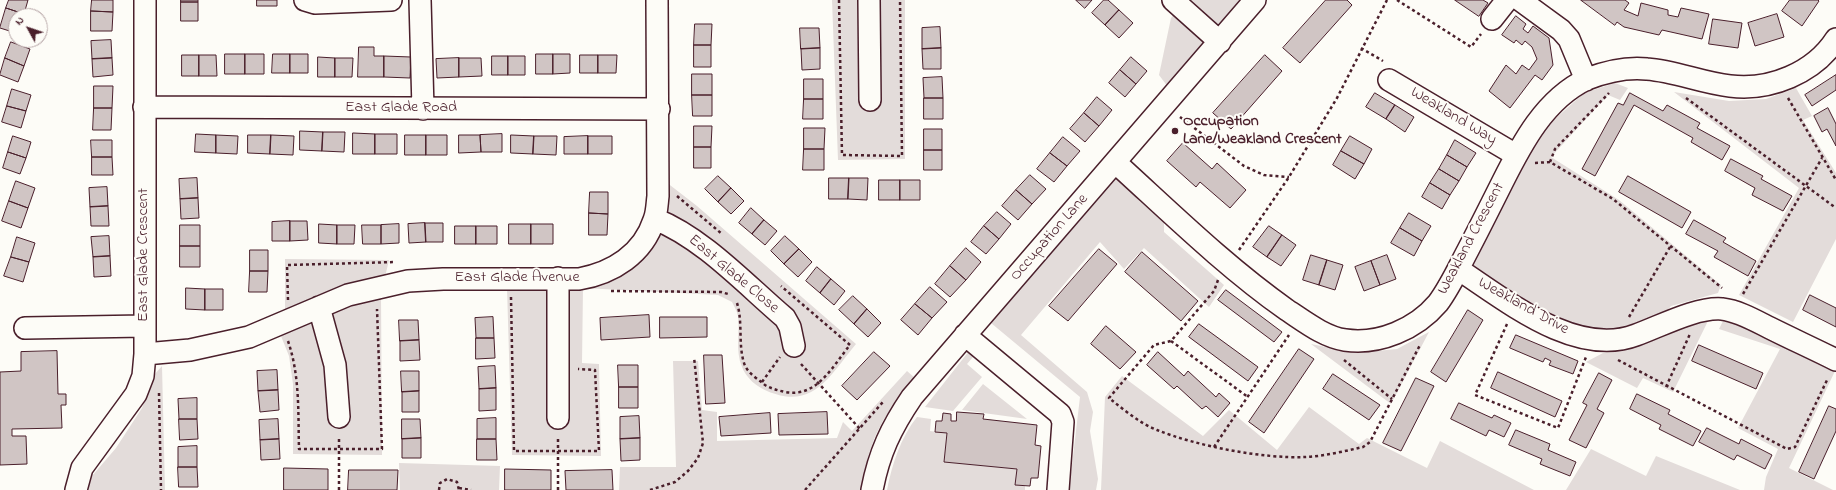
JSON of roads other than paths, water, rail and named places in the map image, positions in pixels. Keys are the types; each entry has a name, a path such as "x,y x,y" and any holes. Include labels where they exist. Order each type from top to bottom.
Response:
{"street":[{"name":"East Glade Crescent","path":"76,490 82,468 136,394 143,376 145,354 145,0"},
{"path":"305,0 314,3 391,0"},
{"path":"420,0 423,108"},
{"name":"East Glade Avenue","path":"145,354 190,350 249,337 348,295 408,282 443,279 579,279 595,276 614,269 632,255 647,238 655,219 658,196 659,109 657,0"},
{"path":"869,0 870,100"},
{"path":"1173,0 1220,42"},
{"name":"Occupation Lane","path":"872,490 877,465 894,423 912,397 1167,104 1255,0"},
{"path":"1492,19 1507,0"},
{"path":"1520,0 1561,30 1569,39 1586,80"},
{"name":"Weakland Crescent","path":"1116,163 1228,264 1268,296 1300,319 1323,332 1343,340 1362,341 1384,337 1403,330 1421,318 1438,303 1458,269 1516,155 1531,130 1547,110 1563,95 1586,80 1632,68 1647,69 1732,87 1761,86 1779,82 1801,72 1817,60 1836,39"},
{"name":"Weakland Way","path":"1389,80 1516,155"},
{"name":"East Glade Road","path":"144,107 659,109"},
{"name":"East Glade Close","path":"655,219 670,225 690,237 785,318 790,327 794,346"},
{"name":"Weakland Drive","path":"1458,269 1515,306 1557,330 1592,340 1613,349 1622,340 1706,309 1724,309 1736,306 1745,316 1832,369"},
{"path":"558,278 558,418"},
{"path":"319,307 335,365 339,417"},
{"path":"25,328 144,326"},
{"path":"965,335 1060,414 1063,422 1058,490"}],"place":[{"name":"Occupation Lane/Weakland Crescent","path":"1175,131"}]}
